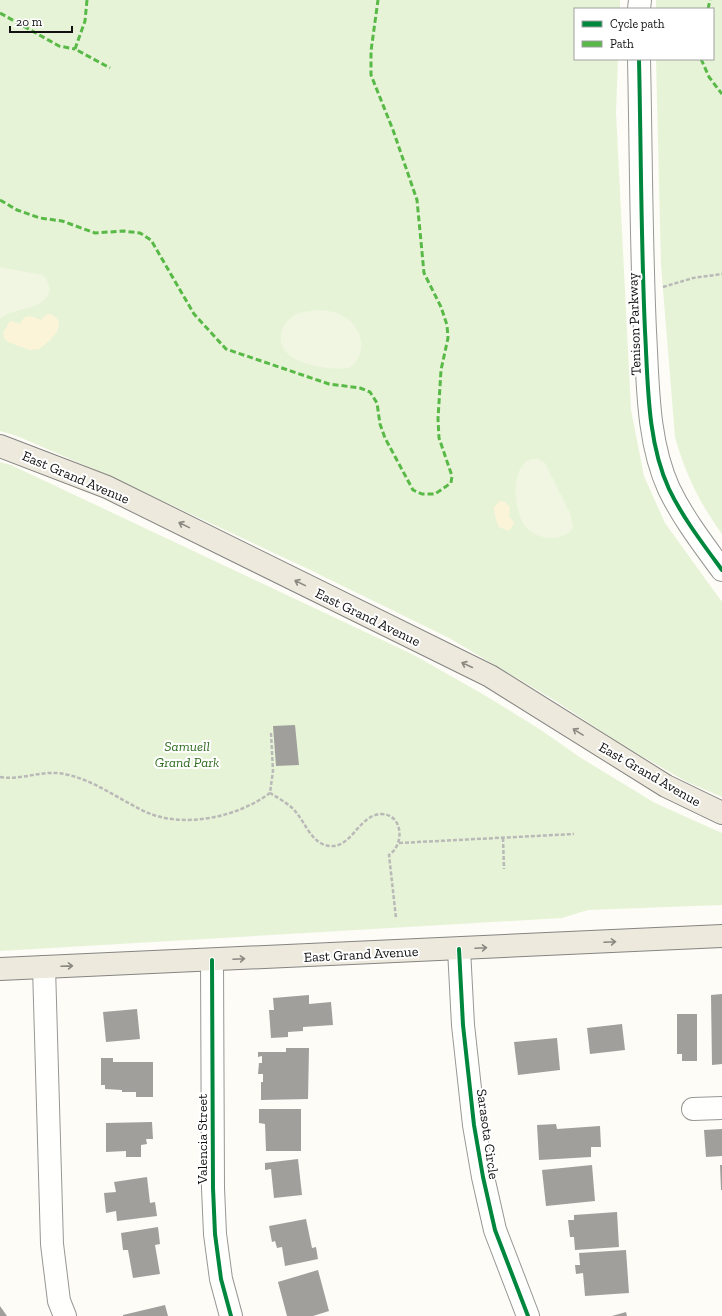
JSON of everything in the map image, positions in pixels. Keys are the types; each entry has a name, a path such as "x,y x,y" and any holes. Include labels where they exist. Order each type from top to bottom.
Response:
{"main road":[{"name":"East Grand Avenue","path":"0,446 107,487 490,676 666,786 722,813"},
{"name":"East Grand Avenue","path":"0,969 722,936"}],"street":[{"name":"Tenison Parkway","path":"639,60 643,288 648,397 657,453 669,489 692,529 722,570"},
{"name":"Sarasota Circle","path":"460,949 463,1025 474,1125 483,1177 495,1230 528,1316"},
{"name":"Valencia Street","path":"212,960 215,1218 221,1279 231,1316"},
{"path":"44,967 52,1244 59,1301 65,1316"},
{"path":"693,1109 722,1108"}],"path":[{"path":"643,288 666,287 693,278 722,274"},
{"path":"270,793 273,771 271,733"},
{"path":"0,777 18,777 48,772 70,775 99,787 144,811 167,820 233,812 246,808 270,793"},
{"path":"270,793 295,811 312,836 326,845 342,844 369,818 382,814 389,816 395,822 399,830 399,843 389,855 396,918"},
{"path":"399,843 574,834"},
{"path":"504,838 504,869"}],"green space":[{"path":"0,0 620,0 620,8 574,8 574,60 618,60 616,112 631,410 644,476 665,523 722,602 722,797 687,782 624,746 554,700 449,638 306,568 114,478 17,436 0,431"},
{"path":"656,0 722,0 722,534 700,500 688,476 675,437 661,265 656,60 714,60 714,8 656,8"},
{"path":"0,267 42,275 46,278 50,289 47,296 36,305 14,312 0,319"},
{"path":"320,310 341,315 351,322 356,328 361,342 361,349 355,363 349,368 335,369 307,364 292,357 283,348 281,342 282,330 289,320 299,313"},
{"path":"531,459 538,459 545,463 570,513 573,526 570,532 564,536 557,538 542,537 528,530 521,518 516,499 516,479 524,464"},
{"name":"Samuell Grand Park","path":"0,462 11,465 414,655 486,696 541,730 581,758 655,803 722,833 722,905 588,910 562,918 0,951"}],"sand":[{"path":"50,314 59,322 59,327 53,337 39,349 30,350 8,342 4,338 3,333 10,321 20,324 24,318 29,316 41,320 46,315"},
{"path":"500,501 505,502 510,507 509,516 514,523 509,531 499,527 496,520 494,508"}],"building":[{"path":"295,725 299,765 276,766 273,726"},
{"path":"722,994 722,1064 712,1065 711,995"},
{"path":"309,995 309,1004 331,1002 333,1025 303,1027 303,1031 288,1032 288,1037 271,1038 269,1010 274,1010 273,998"},
{"path":"137,1009 140,1039 106,1042 103,1012"},
{"path":"677,1014 697,1014 697,1061 682,1061 682,1054 677,1054"},
{"path":"622,1024 625,1050 590,1054 587,1028"},
{"path":"557,1038 560,1070 518,1075 514,1042"},
{"path":"286,1048 309,1048 308,1099 261,1100 261,1082 263,1082 263,1074 258,1074 259,1063 262,1063 262,1056 258,1057 258,1052 286,1052"},
{"path":"101,1058 113,1058 113,1062 153,1062 153,1097 136,1097 136,1092 122,1092 122,1090 105,1089 105,1085 101,1085"},
{"path":"259,1109 301,1109 301,1151 266,1151 265,1124 259,1123"},
{"path":"152,1122 153,1139 146,1139 147,1144 141,1145 141,1157 126,1157 126,1151 106,1152 106,1123"},
{"path":"556,1124 557,1129 600,1126 601,1147 591,1147 591,1157 539,1160 537,1125"},
{"path":"722,1129 722,1156 706,1157 704,1130"},
{"path":"298,1159 302,1195 274,1198 271,1169 265,1170 265,1163"},
{"path":"592,1165 595,1201 546,1206 542,1170"},
{"path":"720,1165 722,1165 722,1190 721,1190"},
{"path":"147,1177 150,1203 155,1202 157,1216 117,1221 116,1211 106,1213 104,1193 116,1192 114,1182"},
{"path":"617,1212 619,1247 575,1250 574,1237 570,1237 568,1220 574,1220 574,1215"},
{"path":"306,1219 312,1248 316,1247 318,1259 285,1266 282,1247 277,1248 275,1241 272,1242 269,1226"},
{"path":"158,1227 160,1244 155,1245 160,1274 133,1278 128,1250 123,1250 121,1233"},
{"path":"626,1250 629,1293 585,1296 583,1273 576,1274 575,1265 580,1265 579,1253"},
{"path":"318,1270 329,1311 313,1316 287,1316 278,1282"},
{"path":"165,1305 168,1316 123,1316 123,1315"},
{"path":"0,1306 7,1316 0,1316"},
{"path":"626,1312 627,1316 612,1316"}],"marked path":[{"path":"87,0 85,21 75,49 110,68"},
{"path":"0,200 17,210 40,218 62,221 95,233 123,231 140,233 151,240 194,314 226,349 329,384 360,388 370,392 377,403 380,424 385,438 413,490 422,494 435,494 451,483 452,476 439,438 438,419 441,370 448,338 447,325 441,307 424,273 417,200 393,130 371,75 371,51 378,0"},
{"path":"708,8 710,0"},
{"path":"0,13 59,46 75,49"},
{"path":"701,60 709,77 722,94"}],"cycle path":[{"path":"639,60 642,229 648,391 656,451 662,471 675,500 687,521 722,570"},
{"path":"459,949 463,1025 474,1125 483,1177 495,1230 528,1316"},
{"path":"212,960 213,1188 215,1234 221,1279 231,1316"}]}
